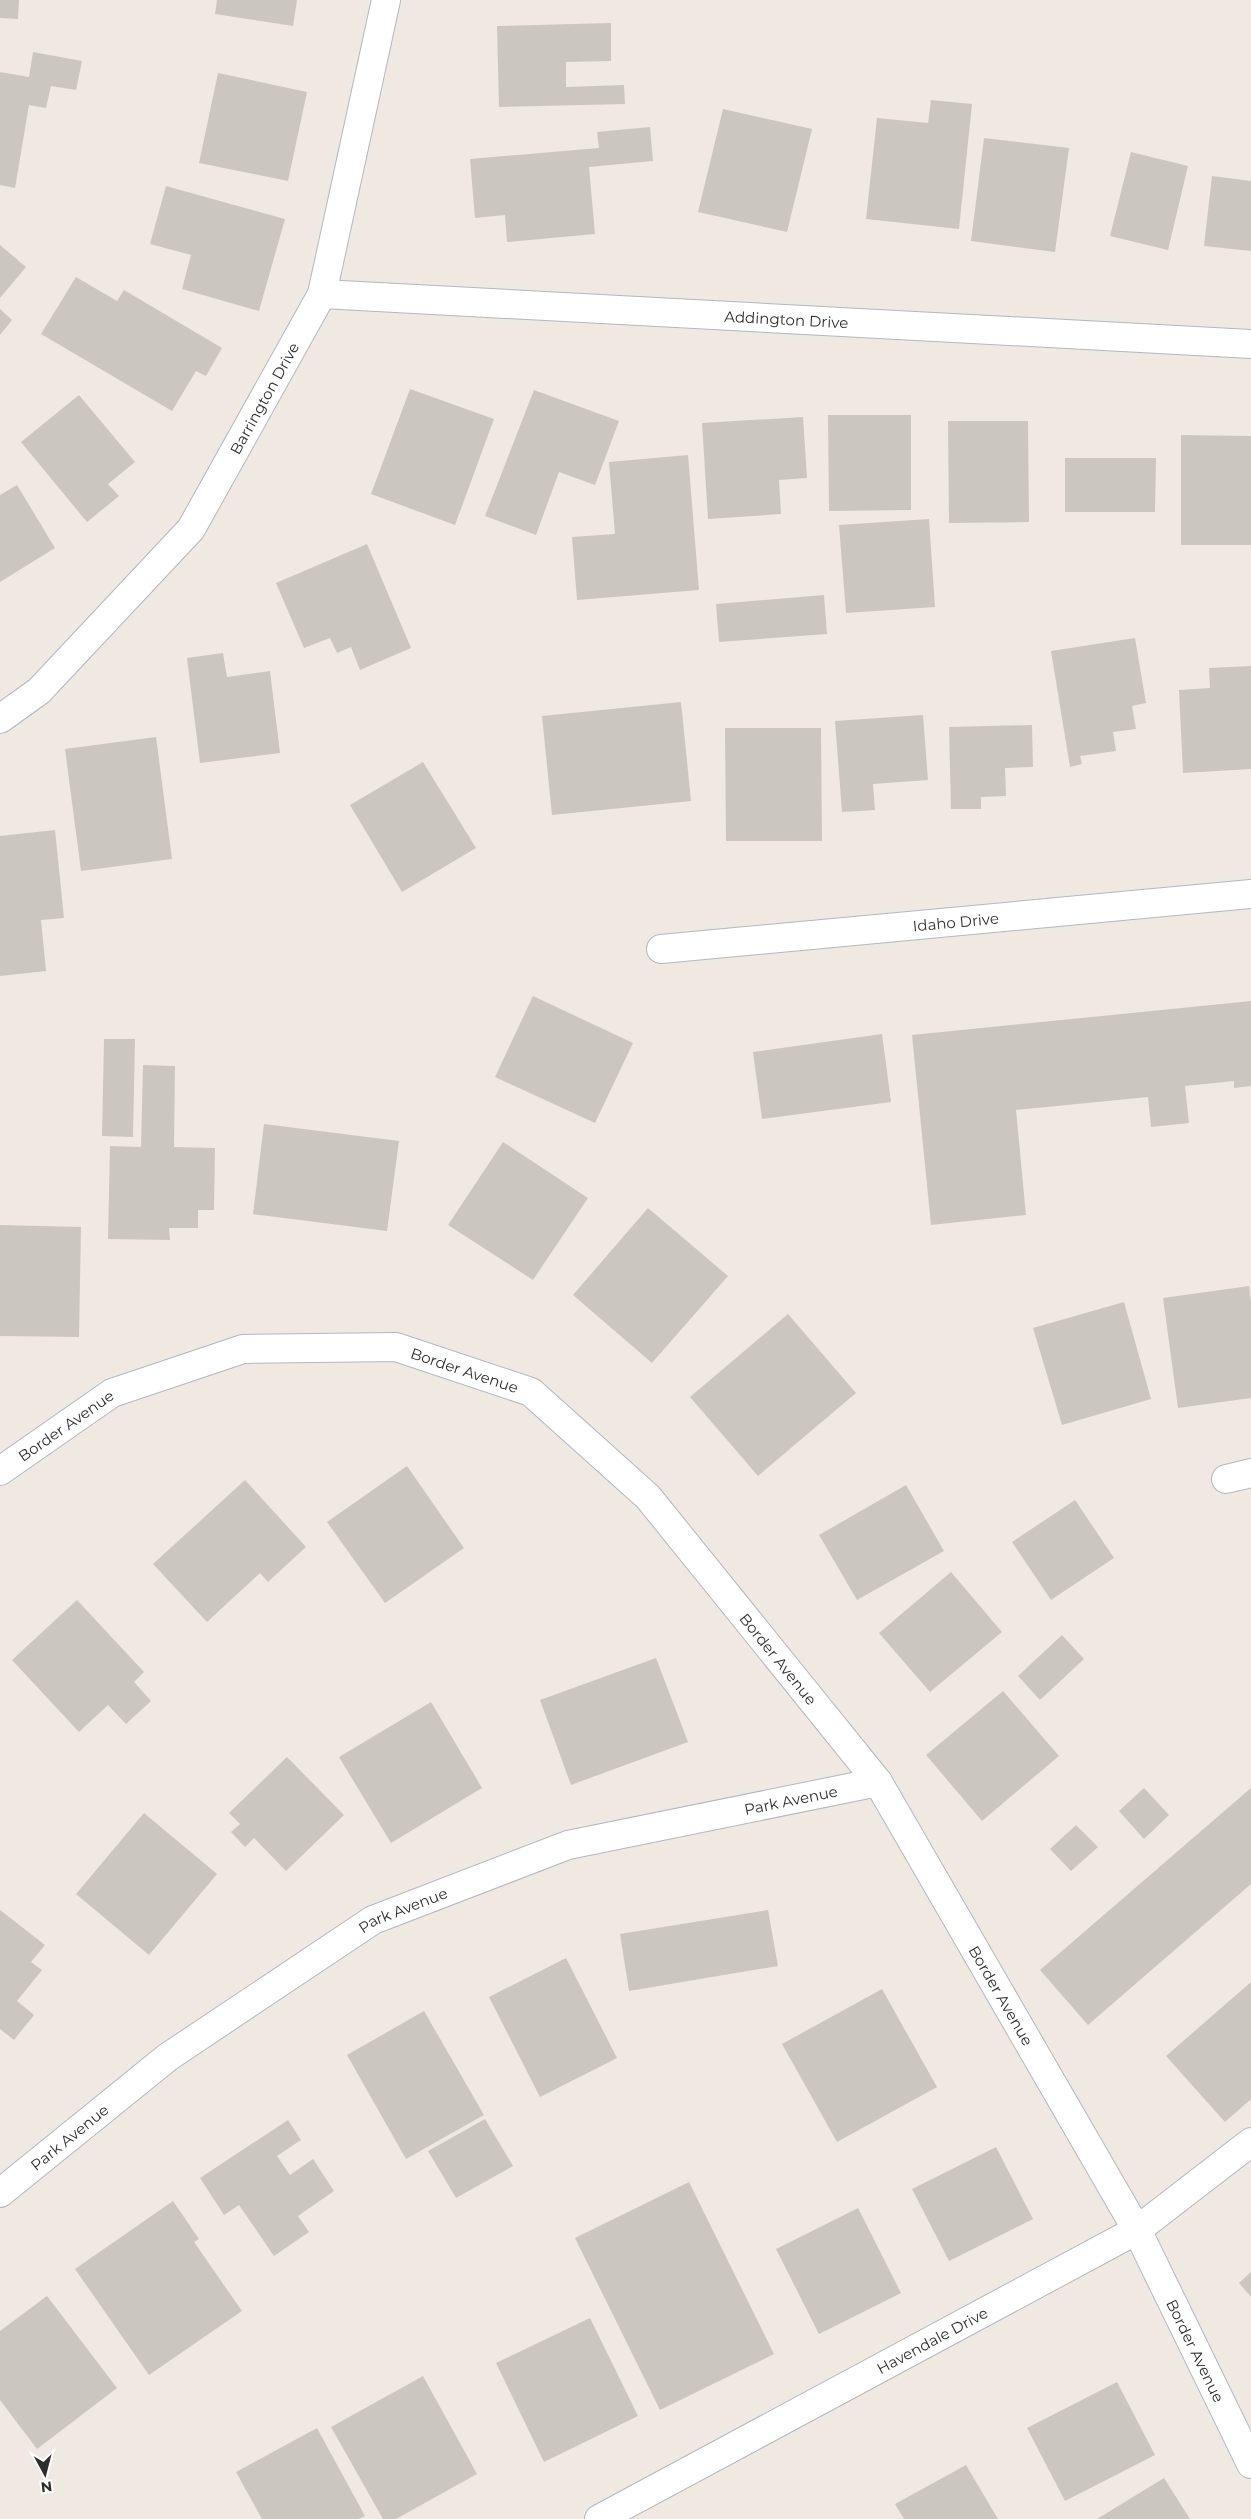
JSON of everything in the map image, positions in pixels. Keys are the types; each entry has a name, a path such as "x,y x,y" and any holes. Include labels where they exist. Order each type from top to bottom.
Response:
{"street":[{"name":"Barrington Drive","path":"0,719 39,691 191,529 322,294 386,0"},
{"name":"Addington Drive","path":"322,294 1251,344"},
{"name":"Idaho Drive","path":"661,948 1251,894"},
{"name":"Border Avenue","path":"0,1471 112,1393 243,1349 396,1347 532,1392 648,1497 878,1782 1137,2230 1251,2464"},
{"name":"Park Avenue","path":"0,2193 168,2057 372,1920 568,1845 878,1782"},
{"name":"Havendale Drive","path":"599,2519 1137,2230 1251,2142"}],"building":[{"path":"0,0 19,0 18,19 0,18"},
{"path":"217,0 297,0 293,26 215,14"},
{"path":"611,23 611,61 566,62 566,87 624,85 625,104 499,107 497,26"},
{"path":"33,52 82,61 76,90 51,86 46,108 29,105 15,188 0,185 0,72 29,77"},
{"path":"218,73 307,92 288,181 199,163"},
{"path":"931,100 972,104 959,229 866,219 877,118 928,123"},
{"path":"723,109 812,129 787,232 698,212"},
{"path":"650,127 653,161 589,167 595,234 507,242 505,215 475,218 470,159 599,148 597,132"},
{"path":"984,138 1069,148 1055,252 971,241"},
{"path":"1131,152 1188,166 1168,250 1110,236"},
{"path":"1212,176 1251,181 1251,251 1204,246"},
{"path":"166,186 285,219 259,311 182,289 191,255 150,244"},
{"path":"0,245 26,267 0,298"},
{"path":"76,277 117,301 124,290 222,348 206,376 196,371 172,411 41,334"},
{"path":"0,309 12,320 0,335"},
{"path":"410,389 494,419 455,525 371,494"},
{"path":"534,390 619,421 595,485 559,472 536,535 485,516"},
{"path":"79,395 135,462 108,484 119,496 87,522 21,442"},
{"path":"828,415 911,415 911,510 829,511"},
{"path":"803,417 807,478 779,480 781,514 708,519 702,423"},
{"path":"948,421 1028,421 1029,522 949,523"},
{"path":"1181,435 1251,436 1251,545 1181,545"},
{"path":"688,455 699,590 577,600 572,537 615,534 609,462"},
{"path":"1065,458 1156,458 1155,512 1065,512"},
{"path":"17,485 55,548 0,582 0,495"},
{"path":"929,519 935,607 846,613 839,525"},
{"path":"367,544 411,648 360,670 351,647 337,653 330,638 304,648 276,583"},
{"path":"824,595 827,634 719,642 716,604"},
{"path":"1135,638 1146,703 1132,706 1136,729 1113,732 1116,751 1080,756 1082,764 1070,767 1051,651"},
{"path":"223,653 227,677 270,671 280,753 200,763 187,658"},
{"path":"1251,666 1251,769 1183,773 1179,690 1210,688 1209,668"},
{"path":"681,702 691,801 552,815 542,716"},
{"path":"923,715 928,780 873,784 875,810 842,812 835,721"},
{"path":"1032,725 1033,767 1005,768 1006,796 981,797 981,809 951,809 949,727"},
{"path":"725,728 821,728 822,841 726,841"},
{"path":"156,737 172,859 81,871 65,749"},
{"path":"423,762 476,848 402,892 350,805"},
{"path":"55,830 64,918 41,920 46,971 0,976 0,836"},
{"path":"533,996 633,1043 595,1123 495,1077"},
{"path":"1251,1001 1251,1086 1234,1088 1234,1081 1185,1086 1189,1123 1151,1127 1148,1097 1016,1110 1026,1215 931,1225 912,1035"},
{"path":"882,1034 891,1102 762,1119 753,1052"},
{"path":"104,1039 135,1039 133,1137 102,1136"},
{"path":"143,1065 175,1066 174,1147 215,1148 214,1210 198,1210 198,1228 169,1228 170,1240 108,1239 110,1146 141,1147"},
{"path":"264,1124 399,1141 387,1231 253,1214"},
{"path":"503,1142 588,1198 533,1280 448,1225"},
{"path":"648,1208 728,1276 652,1363 573,1295"},
{"path":"0,1225 81,1227 79,1337 0,1336"},
{"path":"1249,1286 1251,1302 1251,1398 1178,1408 1163,1298"},
{"path":"1124,1302 1151,1399 1062,1425 1033,1328"},
{"path":"788,1314 856,1393 758,1476 690,1397"},
{"path":"407,1466 464,1548 385,1603 327,1522"},
{"path":"245,1480 306,1547 268,1582 260,1573 207,1622 153,1564"},
{"path":"906,1485 944,1551 857,1600 819,1535"},
{"path":"1075,1500 1114,1558 1051,1600 1012,1542"},
{"path":"951,1572 1002,1632 930,1692 879,1633"},
{"path":"77,1600 144,1672 134,1682 151,1701 126,1724 108,1705 79,1732 12,1660"},
{"path":"1062,1635 1084,1659 1040,1700 1018,1676"},
{"path":"656,1658 688,1742 571,1785 540,1700"},
{"path":"1003,1691 1059,1756 982,1821 926,1755"},
{"path":"431,1702 482,1788 391,1843 339,1757"},
{"path":"287,1757 344,1815 286,1871 254,1838 245,1847 231,1832 240,1824 229,1813"},
{"path":"1144,1788 1169,1815 1144,1839 1119,1811"},
{"path":"1251,1788 1251,1884 1088,2025 1040,1970"},
{"path":"144,1813 217,1874 149,1955 76,1894"},
{"path":"1076,1825 1098,1847 1071,1871 1050,1849"},
{"path":"0,1910 45,1945 31,1962 42,1970 17,2001 34,2015 14,2040 0,2029"},
{"path":"768,1910 778,1966 629,1991 620,1934"},
{"path":"566,1958 617,2058 540,2097 489,1997"},
{"path":"1251,1982 1251,2099 1225,2122 1166,2056"},
{"path":"882,1989 937,2087 837,2142 782,2044"},
{"path":"424,2011 484,2115 406,2159 347,2055"},
{"path":"485,2119 513,2166 456,2198 428,2151"},
{"path":"288,2120 301,2140 277,2156 290,2175 313,2159 334,2191 298,2216 309,2232 274,2256 239,2205 224,2215 200,2178"},
{"path":"996,2147 1033,2219 949,2261 912,2189"},
{"path":"689,2182 774,2354 660,2410 575,2238"},
{"path":"173,2201 199,2239 194,2242 242,2311 149,2375 75,2269"},
{"path":"858,2208 901,2293 819,2334 776,2249"},
{"path":"1251,2272 1251,2297 1239,2283"},
{"path":"47,2296 117,2388 37,2449 0,2400 0,2331"},
{"path":"590,2318 638,2416 544,2462 496,2363"},
{"path":"423,2376 477,2474 396,2519 383,2519 331,2427"},
{"path":"1117,2382 1155,2455 1065,2501 1027,2428"},
{"path":"317,2428 365,2516 359,2519 262,2519 236,2472"},
{"path":"966,2465 998,2519 904,2519 895,2504"},
{"path":"1164,2478 1190,2519 1097,2519"}]}
